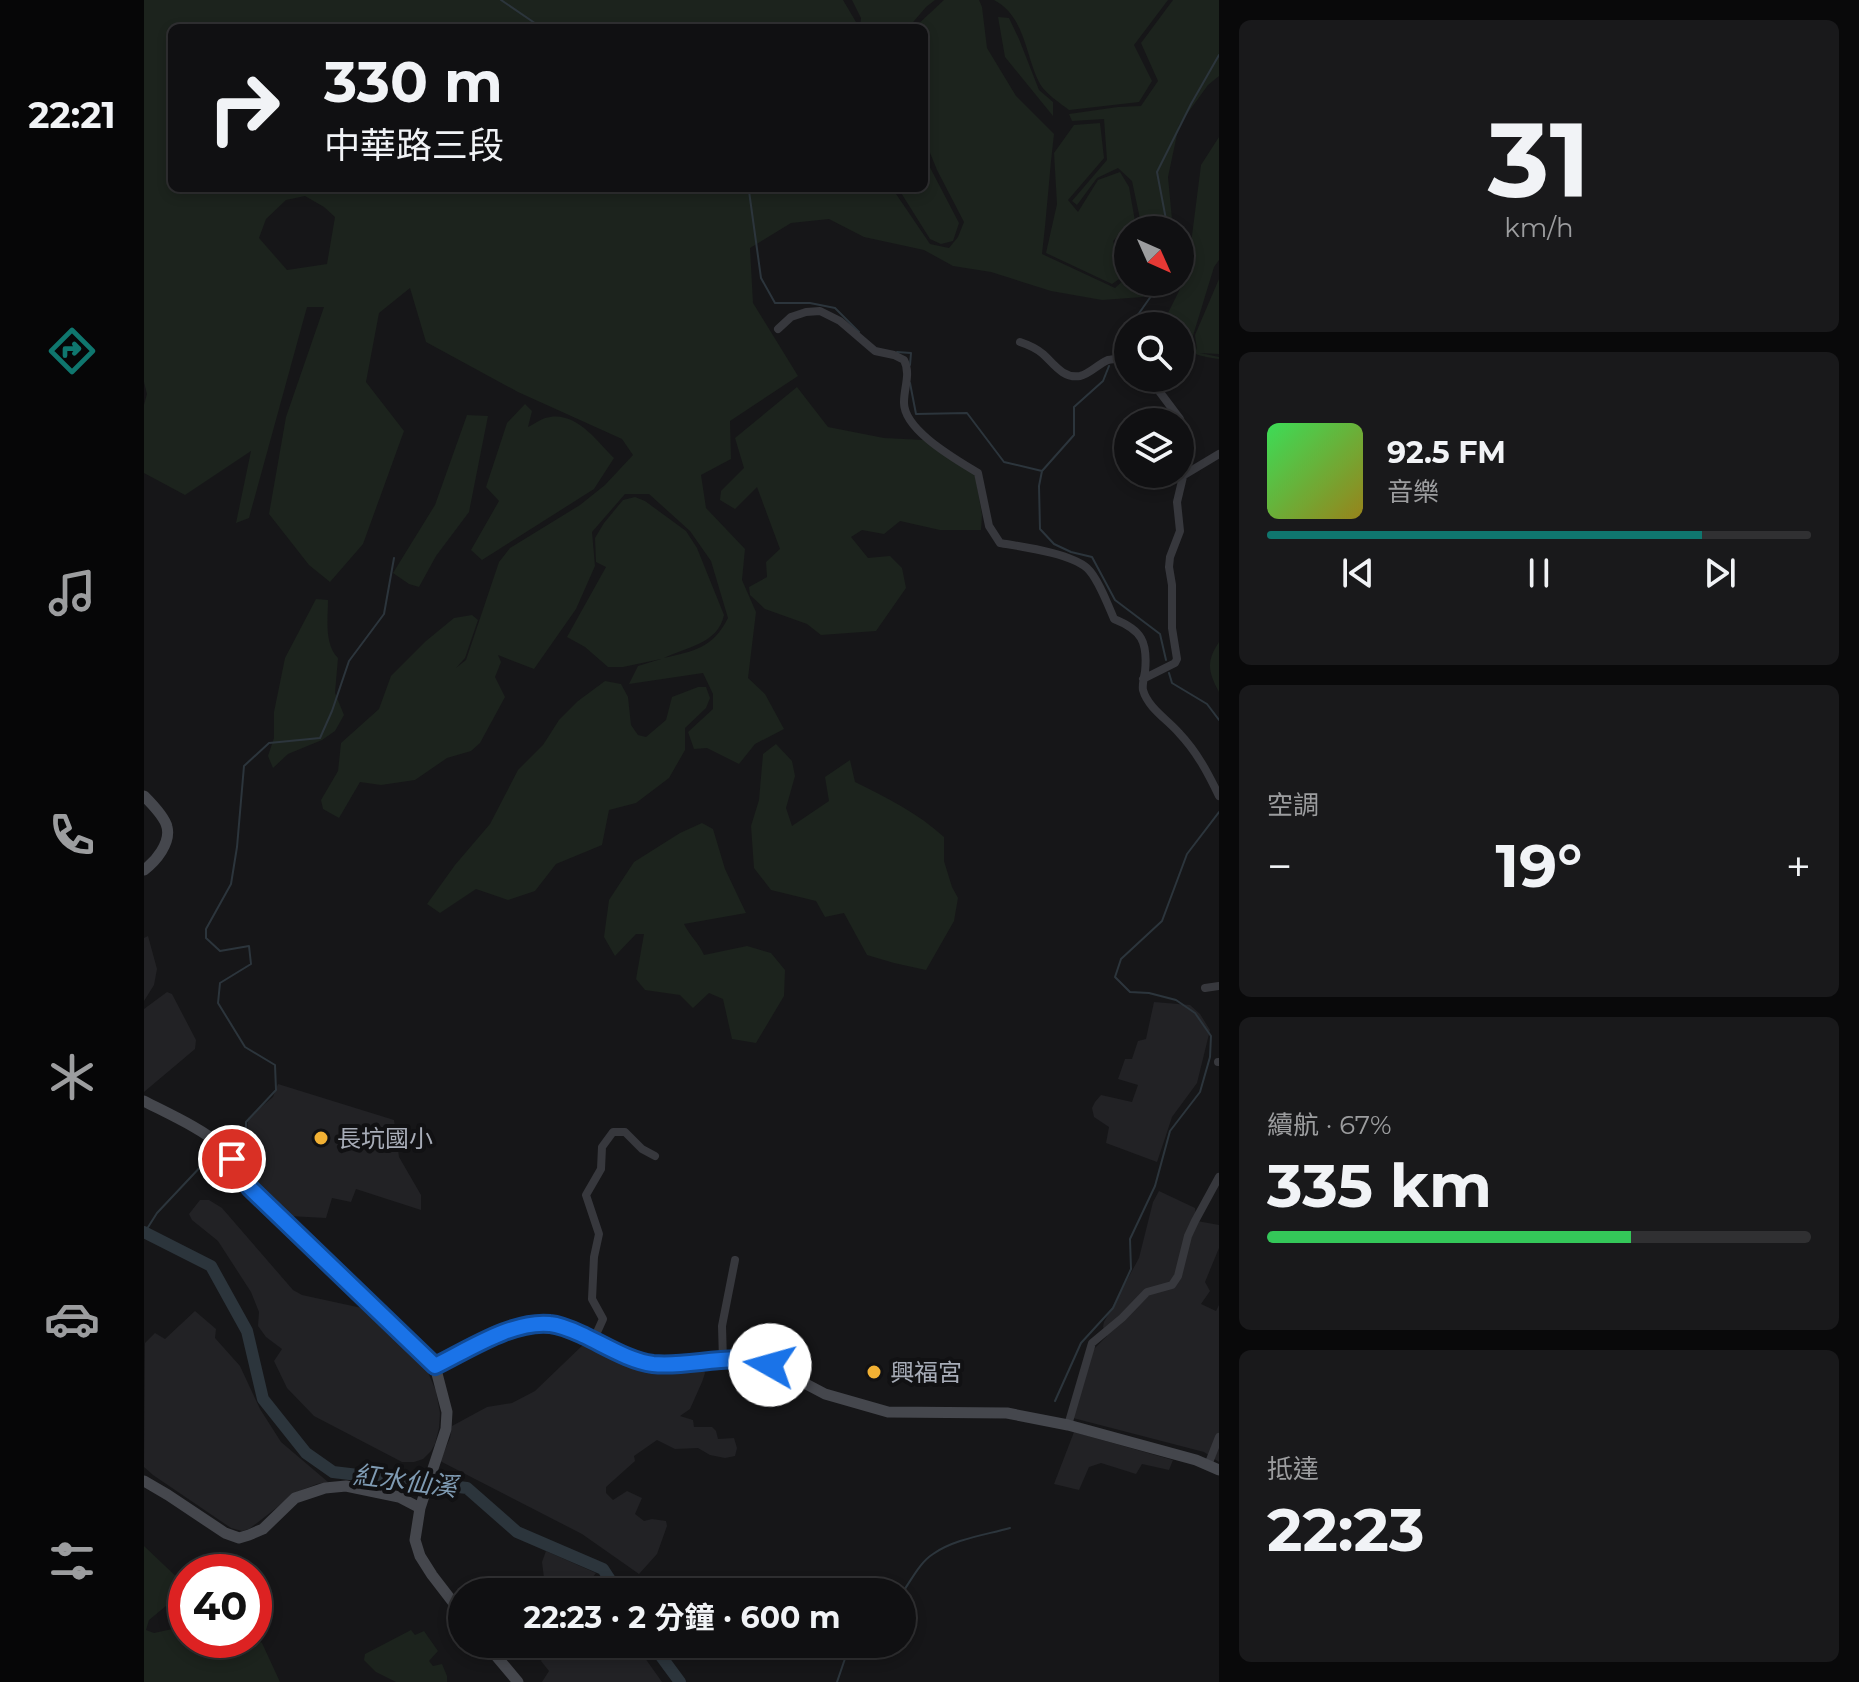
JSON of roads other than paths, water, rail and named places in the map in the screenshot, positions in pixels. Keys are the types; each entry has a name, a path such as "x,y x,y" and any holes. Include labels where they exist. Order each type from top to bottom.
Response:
{"street":[{"path":"778,329 791,317 820,311 840,321 875,351 904,360 908,369 903,406 913,426 978,473 989,526 1000,543 1073,560 1093,575 1114,619 1130,625 1142,638 1145,663 1143,690 1152,706 1192,748 1219,796"},
{"path":"1020,342 1045,355 1055,368 1078,377 1107,360 1114,359"},
{"path":"1194,469 1219,454"},
{"path":"1143,679 1175,663 1177,659 1169,567 1180,531 1177,502 1181,488"},
{"path":"144,796 167,826 166,842 154,862 144,870"},
{"path":"1205,988 1219,986"},
{"path":"144,1101 217,1142 250,1188 435,1366 447,1412 446,1429 421,1506 415,1540 420,1556 448,1595"},
{"path":"593,1341 603,1319 592,1299 594,1257 599,1234 586,1195 601,1169 602,1147 613,1132 625,1132 642,1149 655,1156"},
{"path":"1068,1425 1092,1343 1147,1292 1172,1285 1183,1262 1188,1236 1219,1177"},
{"path":"1208,1196 1219,1199"},
{"path":"723,1360 722,1326 735,1260"},
{"path":"435,1366 497,1335 533,1324 552,1324 639,1361 655,1364 756,1360 825,1394 888,1412 1007,1413 1068,1425 1213,1467 1219,1437"},
{"path":"144,1481 225,1533 239,1538 263,1529 295,1498 325,1488 346,1486 399,1497 421,1506"},
{"path":"498,1658 518,1682"}],"waterway":[{"path":"501,0 536,24"},
{"path":"1165,216 1157,172 1219,55"},
{"path":"749,192 761,278 775,303 810,303 835,308 859,332"},
{"path":"1140,312 1151,296"},
{"path":"897,352 911,353 910,365"},
{"path":"1042,471 1074,435 1074,407 1103,381 1109,366"},
{"path":"910,383 916,414 967,413 1004,462 1042,471 1039,486 1040,529 1054,544 1092,557 1115,600 1160,634 1166,660"},
{"path":"242,1163 252,1153 246,1138 246,1122 276,1090 275,1065 245,1047 218,1003 220,983 251,964 249,946 220,951 206,938 206,929 231,884 244,766 269,743 320,738 349,661 384,614 394,558"},
{"path":"1169,673 1172,683 1207,704 1219,720"},
{"path":"1055,1401 1081,1343 1113,1308 1131,1269 1130,1239 1155,1186 1170,1131 1200,1092 1210,1057 1211,1036 1195,1013 1176,1000 1130,992 1115,977 1121,959 1162,921 1187,854 1219,812"},
{"path":"145,1232 157,1213 205,1162 228,1164"},
{"name":"紅水仙溪","path":"144,1232 211,1266 247,1331 263,1399 306,1453 333,1472 467,1488 517,1532 603,1569 609,1578"},
{"path":"912,1578 924,1562 941,1549 1010,1528"},
{"name":"紅水仙溪","path":"662,1658 680,1682"},
{"path":"837,1682 845,1658"}],"place":[{"name":"長坑國小","path":"321,1138"},
{"name":"興福宮","path":"874,1372"}]}
